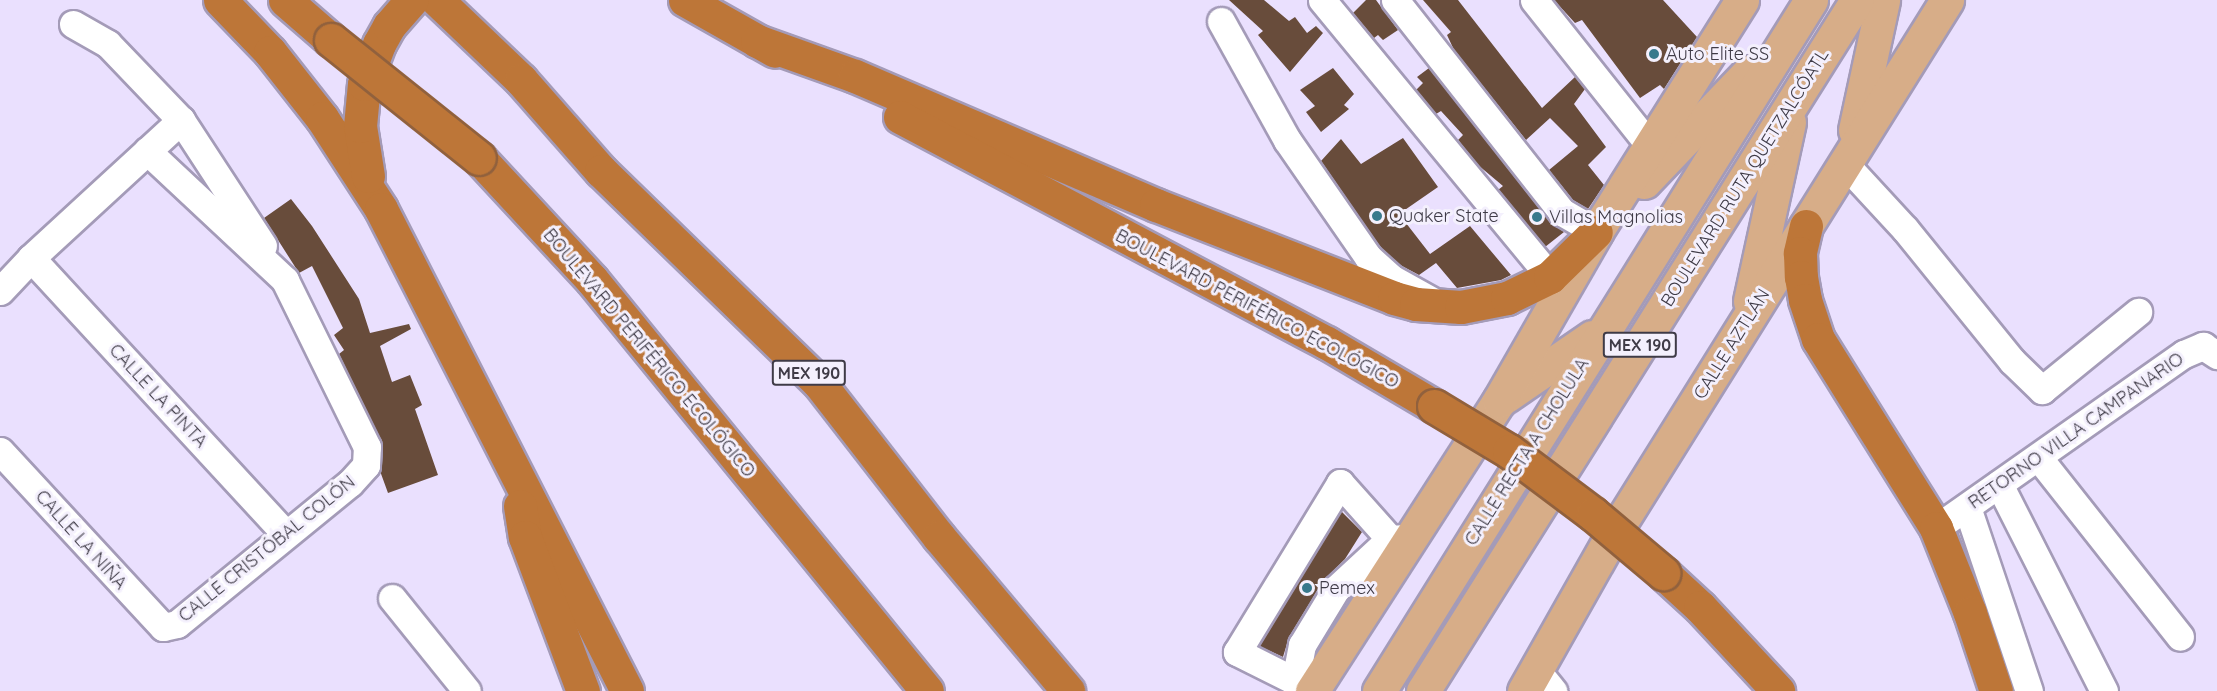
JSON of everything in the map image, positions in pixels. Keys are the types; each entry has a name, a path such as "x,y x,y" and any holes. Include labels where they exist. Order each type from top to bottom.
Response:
{"highway":[{"path":"220,0 270,52 322,118 381,209 627,691"},
{"name":"BOULEVARD PERIFÉRICO ECOLÓGICO","path":"285,0 331,40 479,158 592,279 927,691"},
{"path":"381,209 366,169 362,148 363,95 370,64 378,44 389,26 412,0"},
{"name":"MEX 190","path":"437,0 520,80 602,171 819,382 939,537 1068,691"},
{"name":"BOULEVARD PERIFÉRICO ECOLÓGICO","path":"685,0 757,41 1327,343 1509,451 1593,514 1663,573 1700,607 1778,691"},
{"path":"757,41 855,76 1156,206 1394,298 1439,307 1461,307 1507,298 1550,277 1596,232"},
{"path":"1806,226 1800,253 1801,277 1805,300 1818,339 1936,528 1970,613 1996,691"},
{"path":"513,466 525,537 583,691"},
{"path":"1970,613 1975,691"}],"main road":[{"path":"1302,688 1341,645 1399,539 1499,401 1596,232 1742,0"},
{"name":"BOULEVARD RUTA QUETZALCÓATL","path":"1424,691 1857,0"},
{"path":"1847,158 1883,0"},
{"name":"CALLE AZTLÁN","path":"1538,684 1609,541 1947,0"},
{"path":"1596,232 1805,10"},
{"name":"CALLE RECTA A CHOLULA","path":"1379,691 1805,10"},
{"path":"1746,323 1794,101"},
{"path":"1499,401 1604,329"}],"street":[{"path":"1322,0 1550,277"},
{"path":"1395,0 1562,212 1596,232"},
{"path":"1534,0 1650,146"},
{"path":"1221,21 1287,140 1368,257 1392,278 1434,299 1439,307"},
{"path":"73,24 108,44 181,120 285,280"},
{"path":"0,291 31,258 181,120"},
{"path":"147,151 285,280"},
{"path":"1847,158 2012,361 2042,390 2138,312"},
{"name":"CALLE LA PINTA","path":"31,258 286,534"},
{"name":"CALLE CRISTÓBAL COLÓN","path":"164,627 177,624 350,483 366,465 367,447 285,280"},
{"name":"RETORNO VILLA CAMPANARIO","path":"1936,528 2184,354 2203,346 2217,355"},
{"name":"CALLE LA NIÑA","path":"0,451 164,627"},
{"path":"2038,457 2180,637"},
{"path":"1340,483 1399,539 1336,589 1302,645 1302,688 1237,652 1340,483"},
{"path":"1999,484 2104,691"},
{"path":"1967,507 2029,691"},
{"path":"392,598 466,691"},
{"path":"1317,621 1341,645"}],"building":[{"path":"1229,0 1264,0 1289,21 1295,17 1307,33 1316,26 1323,33 1290,72 1258,35 1263,31"},
{"path":"1366,0 1376,0 1398,30 1383,40 1378,35 1374,38 1353,13"},
{"path":"1423,0 1458,0 1542,108 1575,77 1585,89 1574,104 1606,147 1588,165 1604,185 1588,209 1573,200 1549,170 1578,146 1550,118 1526,140 1454,50 1447,35 1451,32"},
{"path":"1554,0 1663,0 1697,37 1664,89 1660,85 1640,98 1582,20 1575,23"},
{"path":"1333,68 1354,94 1344,105 1349,109 1321,132 1306,112 1315,106 1300,90"},
{"path":"1429,68 1550,222 1564,232 1545,247 1498,190 1503,186 1478,165 1458,140 1463,135 1441,111 1436,114 1416,90 1423,83 1417,77"},
{"path":"1403,138 1438,187 1399,214 1430,254 1470,226 1511,275 1501,280 1457,288 1436,263 1419,275 1400,265 1380,247 1321,161 1341,139 1361,164"},
{"path":"291,199 312,226 359,299 370,333 409,324 411,329 380,346 392,382 410,375 422,405 415,409 438,475 388,493 380,471 381,441 339,354 344,350 334,335 343,328 312,266 299,273 264,218"},
{"name":"Pemex","path":"1341,511 1362,532 1345,559 1323,581 1289,637 1283,657 1259,646"}],"place":[{"name":"Auto Elite SS","path":"1654,54"},
{"name":"Quaker State","path":"1377,216"},
{"name":"Villas Magnolias","path":"1537,217"},
{"name":"Pemex","path":"1307,588"}]}
